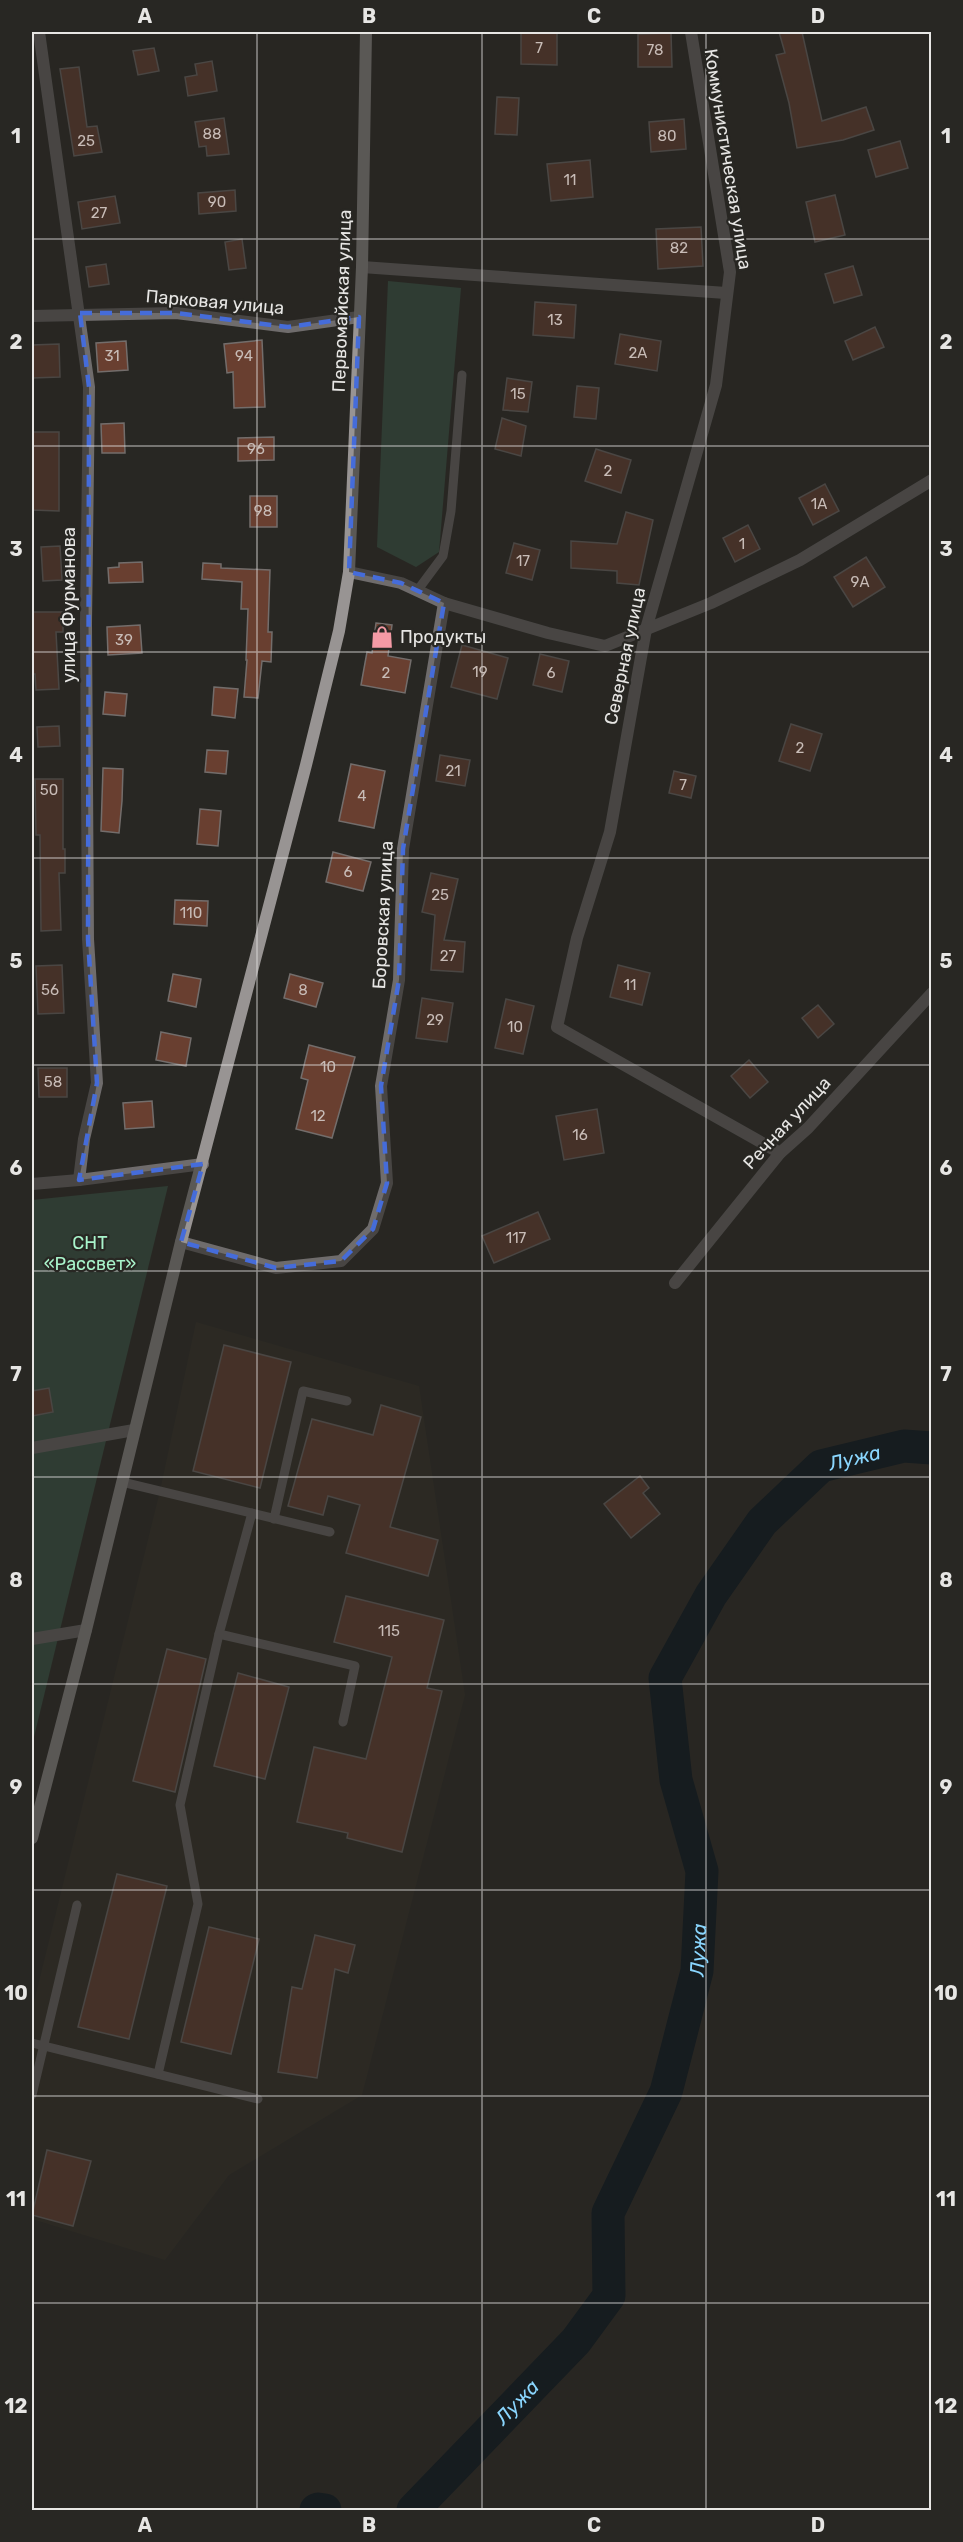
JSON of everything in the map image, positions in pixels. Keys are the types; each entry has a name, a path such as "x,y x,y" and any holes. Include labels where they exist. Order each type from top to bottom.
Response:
{"main road":[{"name":"Первомайская улица","path":"32,1838 34,1822 86,1630 181,1242 339,631 349,572 362,267 366,32"}],"street":[{"name":"улица Фурманова","path":"39,32 89,387 86,624 88,939 97,1083 84,1139 79,1180"},
{"name":"Коммунистическая улица","path":"691,32 729,272 726,292"},
{"path":"362,267 726,292"},
{"name":"Северная улица","path":"726,292 716,385 646,629 610,832 577,938 557,1027 780,1153"},
{"name":"Парковая улица","path":"32,316 176,313 288,327 359,317"},
{"path":"349,572 401,583 444,603 548,633 605,646 711,603 800,560 932,480"},
{"name":"Боровская улица","path":"181,1242 276,1268 341,1261 373,1229 387,1183 381,1086 399,980 403,849 444,603"},
{"name":"Речная улица","path":"675,1283 780,1153 808,1128 932,993"},
{"path":"32,1184 203,1164"},
{"path":"32,1448 135,1430"},
{"path":"32,1639 86,1630"}],"lane":[{"path":"417,591 443,556 451,511 462,375"},
{"path":"274,1518 303,1391 347,1401"},
{"path":"122,1482 330,1532"},
{"path":"158,2074 198,1904 180,1805 219,1634 252,1513"},
{"path":"219,1634 355,1666 343,1722"},
{"path":"32,2096 77,1905"},
{"path":"32,2043 258,2099"}],"highlighted area":[{"path":"80,313 176,313 288,327 359,317 349,572 401,583 444,603 403,849 399,980 381,1086 387,1183 373,1229 341,1261 276,1268 181,1242 203,1164 79,1180 97,1083 88,939 89,387"}],"shaded area":[{"path":"196,1322 419,1386 465,1695 362,2095 229,2175 165,2260 32,2219 32,2010 160,1491"}],"green space":[{"path":"388,281 461,288 439,552 416,567 377,547"},
{"name":"СНТ «Рассвет»","path":"168,1186 32,1745 32,1200"}],"building":[{"path":"521,32 557,32 557,65 521,64"},
{"path":"779,32 802,32 822,121 866,107 874,130 843,140 797,148 789,103 776,55 785,53"},
{"path":"671,33 672,67 638,67 638,34"},
{"path":"154,48 159,71 138,75 133,51"},
{"path":"212,61 217,91 188,96 185,77 197,75 195,64"},
{"path":"79,67 87,127 97,126 102,152 74,156 60,69"},
{"path":"497,97 519,98 517,135 495,134"},
{"path":"224,118 229,154 207,156 206,146 199,147 195,122"},
{"path":"684,119 686,149 651,152 649,122"},
{"path":"900,141 908,168 876,177 868,150"},
{"path":"590,160 593,197 551,201 547,164"},
{"path":"235,190 236,211 199,214 198,193"},
{"path":"835,195 845,235 815,242 806,202"},
{"path":"115,196 120,223 82,229 78,202"},
{"path":"701,227 703,266 658,269 656,229"},
{"path":"242,239 246,268 229,270 225,242"},
{"path":"106,264 109,284 89,287 86,267"},
{"path":"853,266 862,295 834,303 825,274"},
{"path":"535,302 576,305 574,338 533,335"},
{"path":"875,327 884,347 853,360 845,341"},
{"path":"620,334 661,341 657,371 615,364"},
{"path":"262,340 265,407 234,408 233,372 227,373 224,344"},
{"path":"126,341 128,370 98,372 96,343"},
{"path":"59,344 60,377 32,378 32,345"},
{"path":"507,378 532,382 528,412 503,410"},
{"path":"577,386 599,388 596,419 574,417"},
{"path":"502,418 526,426 521,456 495,449"},
{"path":"124,423 125,453 102,453 101,424"},
{"path":"32,432 59,432 59,511 32,510"},
{"path":"274,437 274,460 238,461 238,438"},
{"path":"596,449 631,460 621,493 585,481"},
{"path":"825,484 839,511 813,525 799,498"},
{"path":"250,496 277,496 277,527 250,527"},
{"path":"626,512 653,520 639,585 617,583 617,571 571,568 571,541 617,544"},
{"path":"748,525 760,549 735,562 723,538"},
{"path":"514,543 540,550 532,580 506,573"},
{"path":"60,546 62,580 43,581 41,547"},
{"path":"866,557 885,587 853,607 834,577"},
{"path":"142,562 143,582 109,583 108,568 119,567 119,563"},
{"path":"203,563 221,564 221,568 270,570 268,632 272,632 271,662 262,661 258,698 244,697 248,609 241,609 242,582 202,579"},
{"path":"32,612 63,612 63,632 56,632 59,689 36,690 35,674 32,674"},
{"path":"376,623 392,625 388,656 411,660 405,693 361,685 367,652 372,653"},
{"path":"140,625 142,653 108,655 107,627"},
{"path":"462,645 508,658 497,699 451,687"},
{"path":"540,654 569,661 562,692 533,685"},
{"path":"214,687 238,689 235,718 212,715"},
{"path":"105,692 127,694 125,716 103,714"},
{"path":"791,724 822,734 810,771 779,761"},
{"path":"59,726 60,746 38,747 37,727"},
{"path":"207,750 228,751 226,774 205,772"},
{"path":"440,755 470,760 465,786 436,781"},
{"path":"351,764 385,771 374,828 339,821"},
{"path":"103,768 123,769 119,833 101,831"},
{"path":"674,771 696,776 691,798 669,793"},
{"path":"35,779 63,779 65,873 59,873 61,930 41,931 40,835 36,835"},
{"path":"200,809 221,811 218,846 197,844"},
{"path":"333,852 371,862 363,891 326,882"},
{"path":"431,873 458,879 444,940 465,942 463,972 431,970 435,915 422,912"},
{"path":"175,900 208,901 207,926 174,924"},
{"path":"62,965 64,1013 38,1014 36,966"},
{"path":"618,965 650,973 642,1005 610,997"},
{"path":"173,974 201,979 196,1007 168,1001"},
{"path":"290,974 323,983 316,1007 284,998"},
{"path":"422,998 453,1003 447,1042 416,1038"},
{"path":"506,999 534,1006 523,1054 495,1048"},
{"path":"818,1005 834,1024 818,1038 802,1018"},
{"path":"161,1032 191,1038 186,1066 156,1060"},
{"path":"309,1045 355,1057 332,1138 296,1129 308,1080 301,1078"},
{"path":"749,1060 768,1082 750,1098 731,1076"},
{"path":"38,1068 67,1068 67,1097 39,1097"},
{"path":"152,1101 154,1127 125,1129 123,1103"},
{"path":"597,1109 604,1153 564,1160 556,1116"},
{"path":"538,1212 550,1239 494,1263 482,1236"},
{"path":"224,1345 291,1362 260,1488 193,1471"},
{"path":"49,1388 53,1412 32,1416 32,1391"},
{"path":"381,1405 421,1417 390,1527 438,1540 428,1576 346,1553 360,1505 328,1496 323,1515 288,1506 312,1419 373,1435"},
{"path":"640,1476 649,1488 643,1493 660,1514 631,1538 604,1504"},
{"path":"346,1596 444,1620 427,1688 442,1691 402,1852 347,1838 348,1833 297,1822 314,1747 366,1759 392,1657 334,1642"},
{"path":"167,1649 206,1659 175,1792 133,1781"},
{"path":"238,1673 289,1687 265,1779 214,1766"},
{"path":"117,1874 167,1886 129,2039 78,2027"},
{"path":"209,1927 259,1939 231,2054 181,2042"},
{"path":"315,1935 355,1945 348,1973 335,1969 317,2078 278,2072 292,1987 302,1989"},
{"path":"47,2150 91,2161 73,2226 32,2215"}],"waterway":[{"name":"Лужа","path":"413,2510 576,2341 609,2296 608,2213 666,2092 697,1971 702,1871 676,1780 665,1678 711,1595 762,1522 821,1466 904,1446 932,1448"},
{"name":"Лужа","path":"316,2510 325,2510"}],"place":[{"name":"Продукты","path":"382,637"}]}
